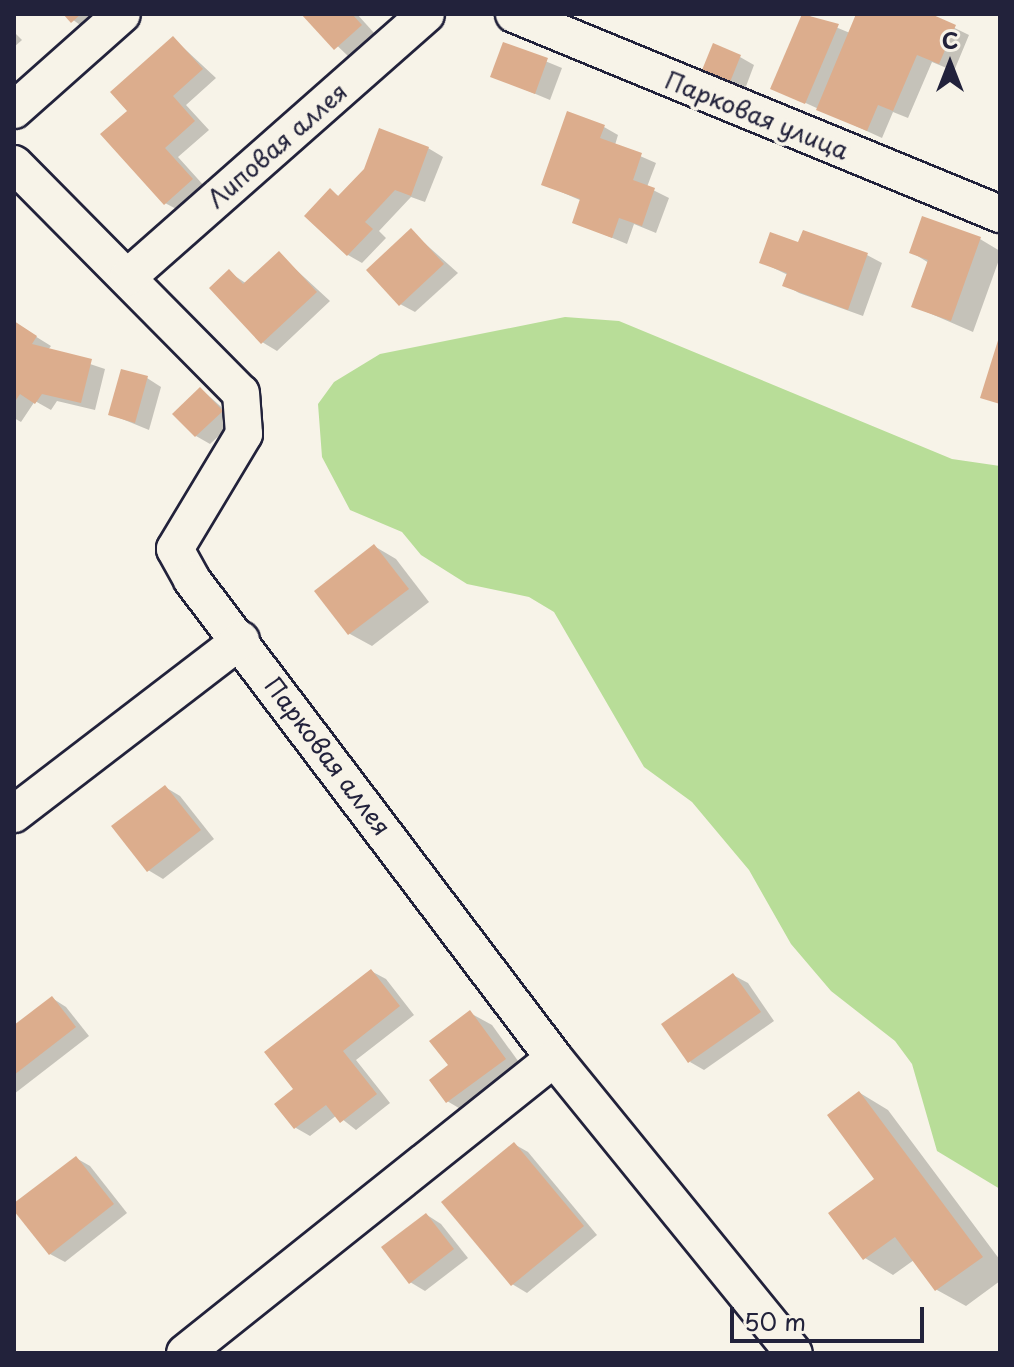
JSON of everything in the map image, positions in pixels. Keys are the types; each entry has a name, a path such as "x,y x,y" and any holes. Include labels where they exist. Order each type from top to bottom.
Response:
{"street":[{"path":"14,110 122,14"},
{"name":"Липовая аллея","path":"128,277 426,14"},
{"name":"Парковая улица","path":"514,14 1000,214"},
{"name":"Парковая аллея","path":"14,164 241,393 244,434 175,549 192,580 241,640 554,1058 794,1353"},
{"path":"14,814 241,640"},
{"path":"185,1353 554,1058"}],"green space":[{"path":"565,317 619,321 952,459 1000,466 1000,1189 937,1151 912,1064 895,1041 831,991 791,944 749,870 692,802 644,767 554,612 529,597 467,584 421,555 402,532 350,510 322,457 318,404 334,382 380,354"}],"building":[{"path":"63,14 81,14 71,23"},
{"path":"301,14 352,14 362,25 334,50"},
{"path":"802,14 839,24 805,104 770,89"},
{"path":"856,14 931,14 956,25 939,64 917,55 893,111 878,105 867,131 816,110"},
{"path":"173,36 203,69 173,96 195,121 165,148 193,179 164,205 100,134 127,111 110,92"},
{"path":"503,42 548,58 535,94 490,77"},
{"path":"713,43 741,55 730,82 702,70"},
{"path":"567,111 605,125 600,138 642,153 633,180 655,188 642,226 619,218 612,238 572,223 580,199 541,185"},
{"path":"379,128 429,147 411,196 395,190 365,222 373,229 347,256 304,216 330,188 338,196 364,169"},
{"path":"922,216 981,237 951,321 911,307 928,260 909,253"},
{"path":"411,228 444,264 399,306 366,270"},
{"path":"803,230 868,253 848,310 782,286 787,273 759,263 770,232 798,242"},
{"path":"279,251 317,292 261,344 209,288 229,269 243,284"},
{"path":"14,321 37,336 32,344 92,359 81,403 42,394 35,404 20,394 14,403"},
{"path":"1000,334 1000,404 980,398"},
{"path":"121,369 148,376 135,423 108,415"},
{"path":"200,387 223,411 195,437 172,414"},
{"path":"374,544 409,589 348,635 314,591"},
{"path":"165,785 201,830 147,872 111,826"},
{"path":"371,969 400,1006 343,1051 377,1094 340,1123 326,1105 294,1129 274,1104 293,1089 264,1052"},
{"path":"733,973 761,1012 688,1063 661,1024"},
{"path":"52,996 76,1027 14,1075 14,1025"},
{"path":"470,1010 506,1059 446,1103 429,1080 448,1065 429,1041"},
{"path":"859,1091 983,1257 935,1291 895,1237 863,1260 828,1213 874,1179 827,1115"},
{"path":"514,1142 584,1226 511,1286 441,1202"},
{"path":"76,1156 114,1204 49,1255 14,1211 14,1203"},
{"path":"426,1213 454,1249 409,1284 381,1247"}]}
